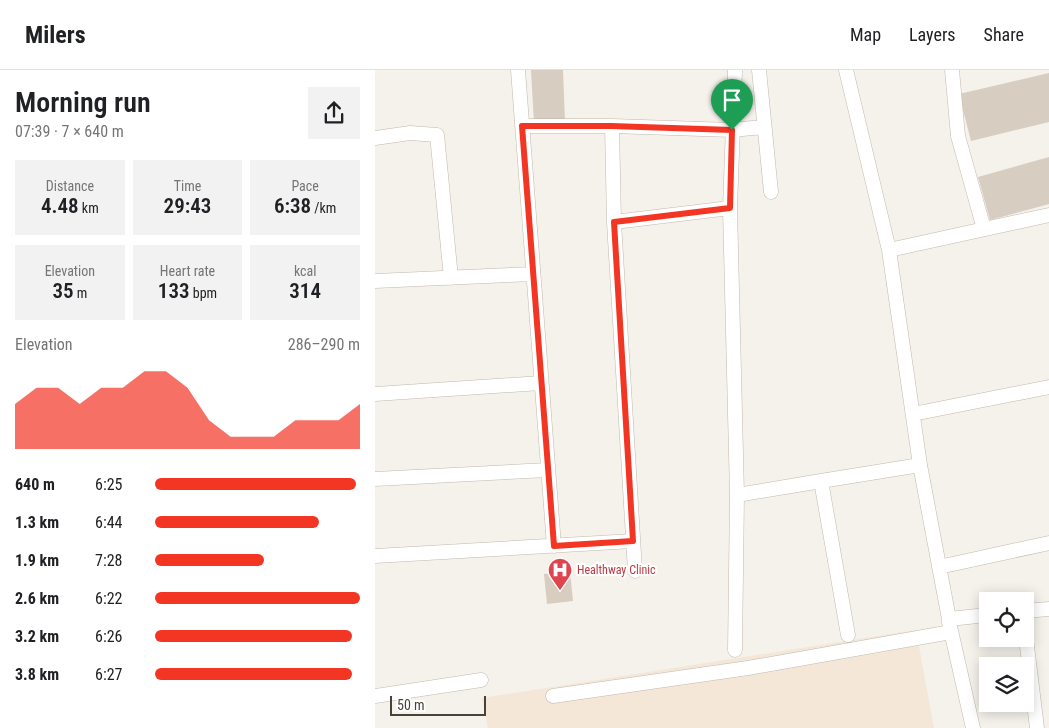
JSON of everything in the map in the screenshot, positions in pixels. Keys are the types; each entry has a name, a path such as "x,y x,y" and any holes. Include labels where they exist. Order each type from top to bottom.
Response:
{"street":[{"path":"518,70 554,546"},
{"path":"735,70 730,208 737,495 735,650"},
{"path":"759,70 763,126 771,192"},
{"path":"847,70 889,250 920,464 950,625 973,728"},
{"path":"951,70 958,136 984,229"},
{"path":"522,126 611,126 732,130 763,126"},
{"path":"611,126 614,222 635,571"},
{"path":"375,138 411,133 437,135 451,278"},
{"path":"614,222 730,208"},
{"path":"889,250 1049,215"},
{"path":"375,281 533,274"},
{"path":"375,394 541,383"},
{"path":"913,414 1049,387"},
{"path":"737,495 920,464"},
{"path":"375,479 548,470"},
{"path":"821,481 847,635"},
{"path":"375,556 633,541"},
{"path":"939,567 1049,543"},
{"path":"1034,610 1049,609"},
{"path":"553,696 748,668 979,617"},
{"path":"1027,647 1037,728"},
{"path":"375,696 481,680"}],"shaded area":[{"path":"916,630 934,728 488,728 482,698"}],"building":[{"path":"531,70 563,70 565,122 534,124"},
{"path":"1049,73 1049,122 971,141 959,94"},
{"path":"1049,157 1049,204 990,220 978,177"},
{"path":"570,572 573,601 547,604 544,574"}],"place":[{"name":"Healthway Clinic","path":"560,591"}],"route":[{"path":"522,126 611,126 732,130 730,208 614,222 633,541 554,546 522,126"}]}
